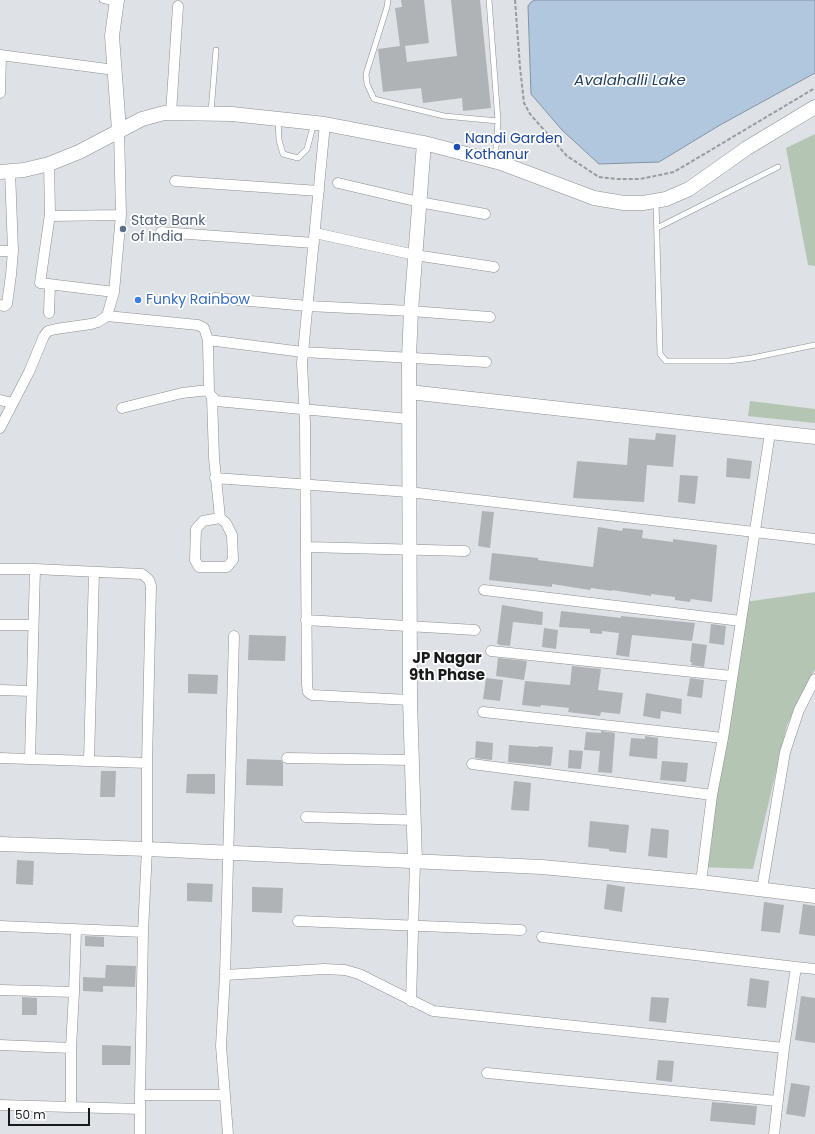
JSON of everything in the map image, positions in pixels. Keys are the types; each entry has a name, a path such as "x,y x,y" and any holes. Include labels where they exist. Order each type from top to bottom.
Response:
{"street":[{"path":"107,316 114,292 121,215 119,130 112,36 116,2"},
{"path":"171,113 178,6"},
{"path":"0,93 0,55 115,70"},
{"path":"0,305 4,306 6,304 13,251 5,172 24,170 49,164 79,152 142,119 164,113 232,114 319,123 424,143 501,163 594,198 624,203 643,203 666,199 689,189 747,148 815,107"},
{"path":"319,123 319,191 302,363 305,422 308,692 312,695 410,700"},
{"path":"411,1001 415,862 409,626 409,357 411,311 424,143"},
{"path":"49,164 50,214 40,283 114,292"},
{"path":"175,181 319,191"},
{"path":"338,183 419,202 486,214"},
{"path":"50,214 52,216 121,215"},
{"path":"161,232 315,238 494,267"},
{"path":"0,251 13,251"},
{"path":"49,313 50,284"},
{"path":"215,298 308,306 411,311 490,317"},
{"path":"0,428 29,372 44,336 48,331 91,324 98,322 107,316 198,325 204,328 208,340 215,478 220,518 226,523 232,535 233,560 227,567 199,567 195,560 196,529 203,521 220,518"},
{"path":"208,340 304,352 486,362"},
{"path":"409,392 815,437"},
{"path":"122,408 182,394 210,394 216,401 409,419"},
{"path":"0,400 13,403"},
{"path":"701,882 712,795 723,738 770,433"},
{"path":"215,478 409,492 815,539"},
{"path":"306,547 465,551"},
{"path":"0,569 35,569 142,574 146,576 151,586 147,764 147,849 143,932 140,1134"},
{"path":"30,759 35,569"},
{"path":"89,761 94,572"},
{"path":"484,590 741,621"},
{"path":"306,620 475,630"},
{"path":"0,625 33,625"},
{"path":"228,1134 221,1046 225,975 234,636"},
{"path":"491,651 732,676"},
{"path":"762,889 785,752 799,710 815,679"},
{"path":"0,690 31,692"},
{"path":"483,712 723,738"},
{"path":"0,758 147,764"},
{"path":"287,758 412,760"},
{"path":"472,764 712,795"},
{"path":"306,817 414,820"},
{"path":"0,844 147,849 542,867 701,882 815,896"},
{"path":"298,921 521,930"},
{"path":"0,926 143,932"},
{"path":"71,1107 71,1048 76,930"},
{"path":"542,938 815,969"},
{"path":"774,1134 784,1048 796,966"},
{"path":"225,975 324,969 344,970 359,974 433,1011 784,1048"},
{"path":"0,990 74,992"},
{"path":"0,1046 71,1048"},
{"path":"488,1073 777,1102"},
{"path":"140,1095 225,1095"},
{"path":"0,1105 140,1109"}],"lane":[{"path":"102,0 116,2"},
{"path":"388,0 366,74 367,84 374,99 444,116 498,121"},
{"path":"489,0 498,121 494,162"},
{"path":"210,113 216,50"},
{"path":"278,119 279,140 284,154 298,158 308,149 319,123"},
{"path":"657,228 778,167"},
{"path":"656,201 660,354 666,361 729,361 752,358 815,345"}],"path":[{"path":"516,0 520,67 524,103 530,114 567,156 599,177 640,179 674,172 815,88"}],"green space":[{"path":"815,134 815,266 808,265 786,148"},
{"path":"750,401 815,409 815,423 748,416"},
{"path":"815,592 815,669 787,725 753,869 700,867 745,602"}],"water":[{"name":"Avalahalli Lake","path":"535,0 815,0 815,73 720,125 659,162 599,164 562,130 531,94 528,6"}],"building":[{"path":"401,0 424,0 429,43 405,46 407,62 457,56 451,0 480,0 491,108 463,111 462,98 423,103 421,88 383,92 378,49 400,46 395,8 402,7"},
{"path":"656,433 676,435 673,467 647,465 644,502 573,498 577,461 627,465 629,438 655,440"},
{"path":"727,458 752,461 750,479 726,477"},
{"path":"680,475 698,476 695,504 678,502"},
{"path":"482,511 494,512 490,548 478,546"},
{"path":"598,527 622,531 623,528 643,530 642,538 673,542 673,539 717,545 712,602 691,599 690,602 675,600 675,597 651,594 651,596 591,588 590,590 552,584 552,587 489,580 492,553 538,558 538,560 593,567"},
{"path":"502,605 543,612 542,625 513,622 510,646 497,644"},
{"path":"561,611 621,618 621,616 695,623 692,641 632,635 629,657 616,655 619,633 602,631 602,634 590,633 590,629 559,627"},
{"path":"711,624 726,626 724,645 709,643"},
{"path":"544,628 558,630 556,649 542,647"},
{"path":"249,635 286,636 285,661 248,660"},
{"path":"692,643 707,645 704,667 691,665"},
{"path":"498,658 527,661 524,680 496,676"},
{"path":"572,666 601,669 598,690 623,693 620,714 601,712 600,716 568,712 569,708 541,705 540,707 522,705 525,681 570,685"},
{"path":"188,674 218,675 217,694 188,693"},
{"path":"486,678 503,680 500,701 483,699"},
{"path":"690,678 704,680 702,698 687,696"},
{"path":"646,693 682,699 681,714 661,711 660,719 643,716"},
{"path":"601,731 615,733 612,773 598,772 600,751 584,750 586,732 601,733"},
{"path":"645,736 658,738 657,759 629,756 631,738 645,739"},
{"path":"476,741 493,743 492,760 475,758"},
{"path":"509,745 553,747 551,766 508,762"},
{"path":"569,750 583,751 581,769 568,768"},
{"path":"247,759 281,760 283,763 283,786 246,785"},
{"path":"662,761 688,763 686,782 660,780"},
{"path":"101,771 116,771 115,797 100,797"},
{"path":"187,774 215,774 215,794 186,793"},
{"path":"514,781 531,783 529,811 511,810"},
{"path":"590,821 629,825 626,853 609,851 609,849 588,847"},
{"path":"651,828 669,830 667,858 648,856"},
{"path":"17,860 34,861 33,885 16,884"},
{"path":"187,883 213,884 212,902 187,901"},
{"path":"607,884 625,887 622,912 604,909"},
{"path":"252,887 283,888 282,913 252,912"},
{"path":"764,902 784,905 780,933 761,931"},
{"path":"803,904 815,906 815,936 799,934"},
{"path":"85,936 104,937 104,947 85,946"},
{"path":"106,965 136,966 135,987 103,986 103,992 83,991 83,977 105,978"},
{"path":"750,978 769,981 766,1008 747,1006"},
{"path":"801,996 815,998 815,1043 795,1040"},
{"path":"22,997 37,998 37,1015 22,1015"},
{"path":"651,997 669,998 666,1023 649,1021"},
{"path":"102,1045 131,1046 130,1065 102,1065"},
{"path":"658,1060 674,1061 672,1082 656,1080"},
{"path":"791,1083 810,1086 805,1117 786,1114"},
{"path":"712,1102 757,1106 755,1125 710,1121"}],"place":[{"name":"Nandi Garden Kothanur","path":"457,147"},
{"name":"State Bank of India","path":"123,229"},
{"name":"Funky Rainbow","path":"138,300"}],"district":[{"name":"JP Nagar 9th Phase","path":"447,668"}]}
